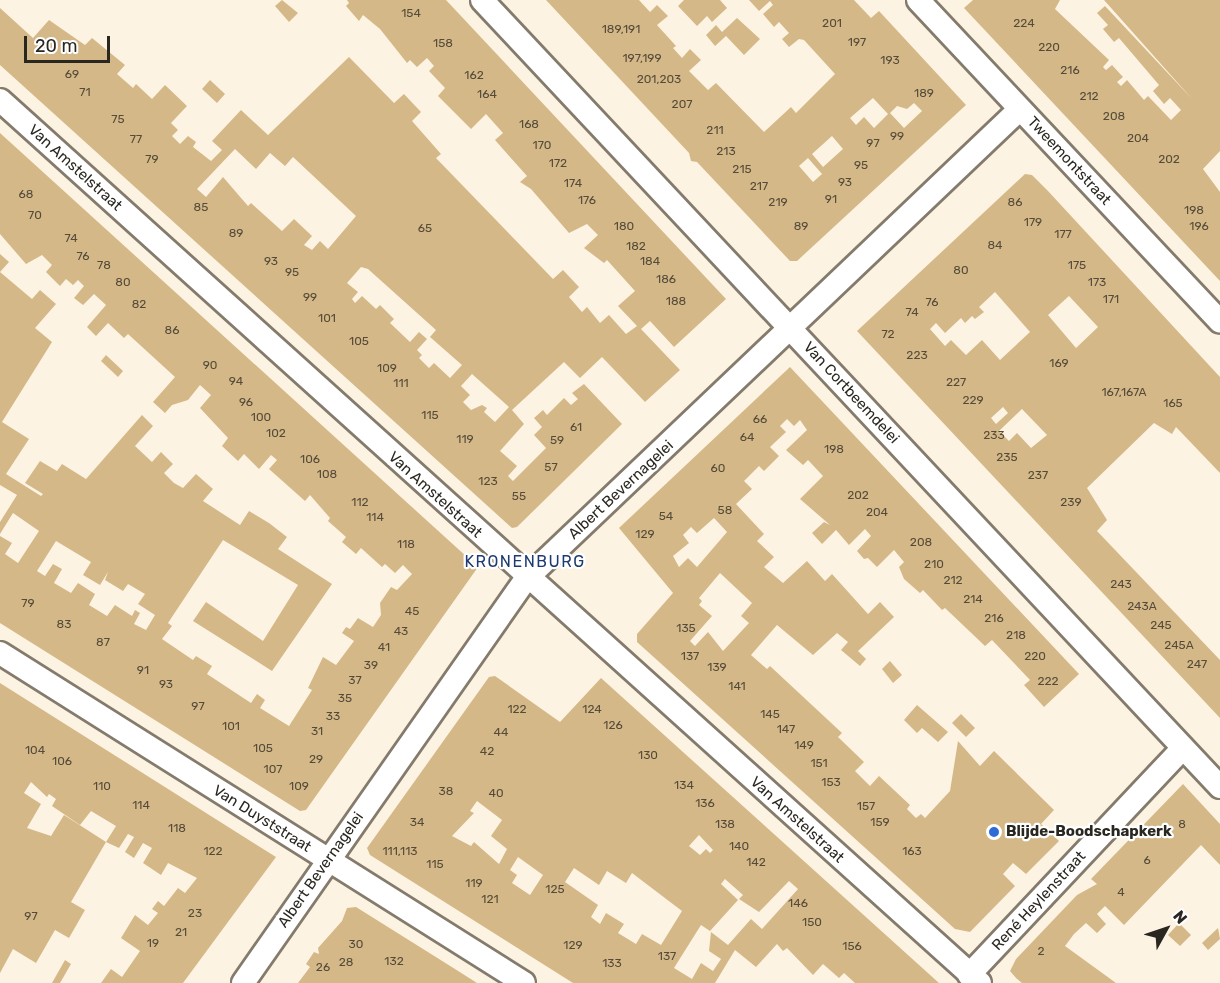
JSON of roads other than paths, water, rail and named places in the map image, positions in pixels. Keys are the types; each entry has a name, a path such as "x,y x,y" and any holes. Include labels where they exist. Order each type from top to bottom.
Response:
{"street":[{"name":"Van Cortbeemdelei","path":"482,0 1220,787"},
{"name":"Tweemontstraat","path":"918,0 1220,322"},
{"name":"Van Amstelstraat","path":"0,100 527,578 975,979"},
{"name":"Albert Bevernagelei","path":"243,983 527,578 1020,109"},
{"name":"Van Duyststraat","path":"0,653 524,983"},
{"name":"René Heylenstraat","path":"975,979 1183,748"}],"place":[{"name":"Blijde-Boodschapkerk","path":"994,832"}],"district":[{"name":"KRONENBURG","path":"525,562"}]}
